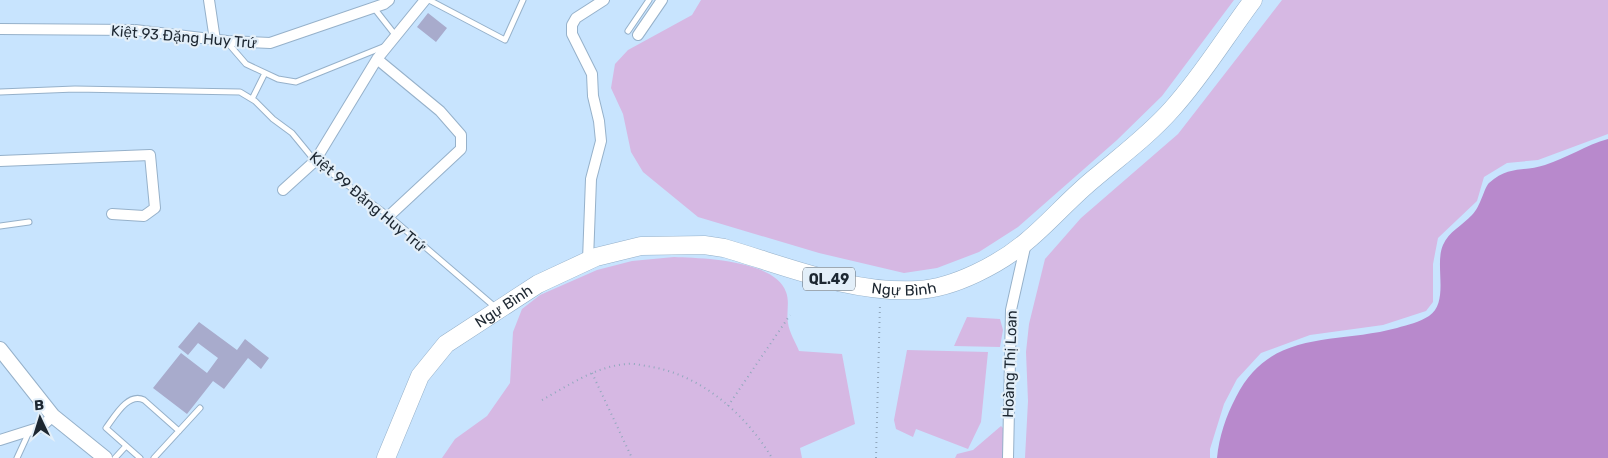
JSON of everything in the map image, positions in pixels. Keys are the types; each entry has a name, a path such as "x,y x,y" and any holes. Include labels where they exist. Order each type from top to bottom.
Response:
{"highway":[{"name":"Ngự Bình","path":"386,458 420,376 446,344 538,284 588,260 641,246 704,245 724,248 839,282 895,291 921,290 955,283 985,268 1026,242 1094,178 1145,138 1173,109 1252,0"}],"street":[{"path":"209,0 215,40"},
{"name":"Kiệt 93 Đặng Huy Trứ","path":"0,29 135,30 215,40 270,43 373,8 389,0"},
{"path":"284,190 315,161 387,45 427,0"},
{"path":"588,260 592,179 601,141 599,121 593,96 592,74 572,34 572,25 576,18 604,0"},
{"path":"633,33 662,0"},
{"path":"378,59 440,111 461,135 461,149 389,216"},
{"path":"0,161 150,156 155,208 144,216 112,214"},
{"name":"Hoàng Thị Loan","path":"1008,458 1011,310 1026,242"},
{"path":"0,349 53,416 105,458"},
{"path":"0,440 41,427 53,416"}],"lane":[{"path":"427,0 505,40 523,0"},
{"path":"633,33 649,0"},
{"path":"373,8 396,36"},
{"path":"227,41 246,64 278,79 296,82 355,60 387,45"},
{"path":"252,99 265,73"},
{"name":"Kiệt 99 Đặng Huy Trứ","path":"0,92 169,89 240,92 252,99 292,133 315,161 389,216 498,310"},
{"path":"0,226 29,222"},
{"path":"140,458 106,428 130,398 138,397 144,400 179,431"},
{"path":"154,458 200,408"},
{"path":"18,458 29,432"},
{"path":"115,458 126,446"}],"path":[{"path":"876,458 878,315 881,289"},
{"path":"728,406 790,315"},
{"path":"542,400 592,373 627,363 654,367 695,382 728,406 760,438 772,458"},
{"path":"592,373 632,458"}],"shaded area":[{"path":"701,0 1234,0 1162,96 1117,140 1018,227 979,252 937,268 904,273 819,253 698,217 643,172 631,152 623,114 611,88 615,64 628,50 692,15"},
{"path":"1282,0 1608,0 1608,134 1538,160 1507,163 1484,177 1477,201 1438,238 1433,264 1433,302 1426,311 1383,325 1310,335 1261,353 1237,379 1224,404 1210,449 1210,458 1025,458 1028,401 1026,352 1029,324 1045,259 1081,218 1178,134"},
{"path":"1608,139 1608,458 1217,458 1219,442 1236,397 1250,375 1267,360 1286,349 1306,343 1397,328 1418,322 1429,316 1439,302 1440,263 1443,245 1449,236 1475,211 1489,183 1496,177 1510,171 1545,165"},
{"path":"674,257 702,258 736,263 768,273 779,281 786,292 789,326 799,351 842,354 855,424 800,448 802,458 442,458 455,439 487,416 510,383 513,332 522,309 540,295 597,270 632,261"},
{"path":"967,317 1000,319 1003,330 1000,347 954,346"},
{"path":"907,350 988,352 981,422 968,449 916,429 913,437 896,429 894,420"},
{"path":"1001,426 1004,429 1004,458 955,458 957,454 973,450"}],"building":[{"path":"428,13 447,28 436,42 417,27"},
{"path":"199,322 237,350 245,339 269,358 261,369 248,358 224,389 213,381 187,414 153,388 181,353 207,373 218,358 198,343 188,355 178,347"}]}
